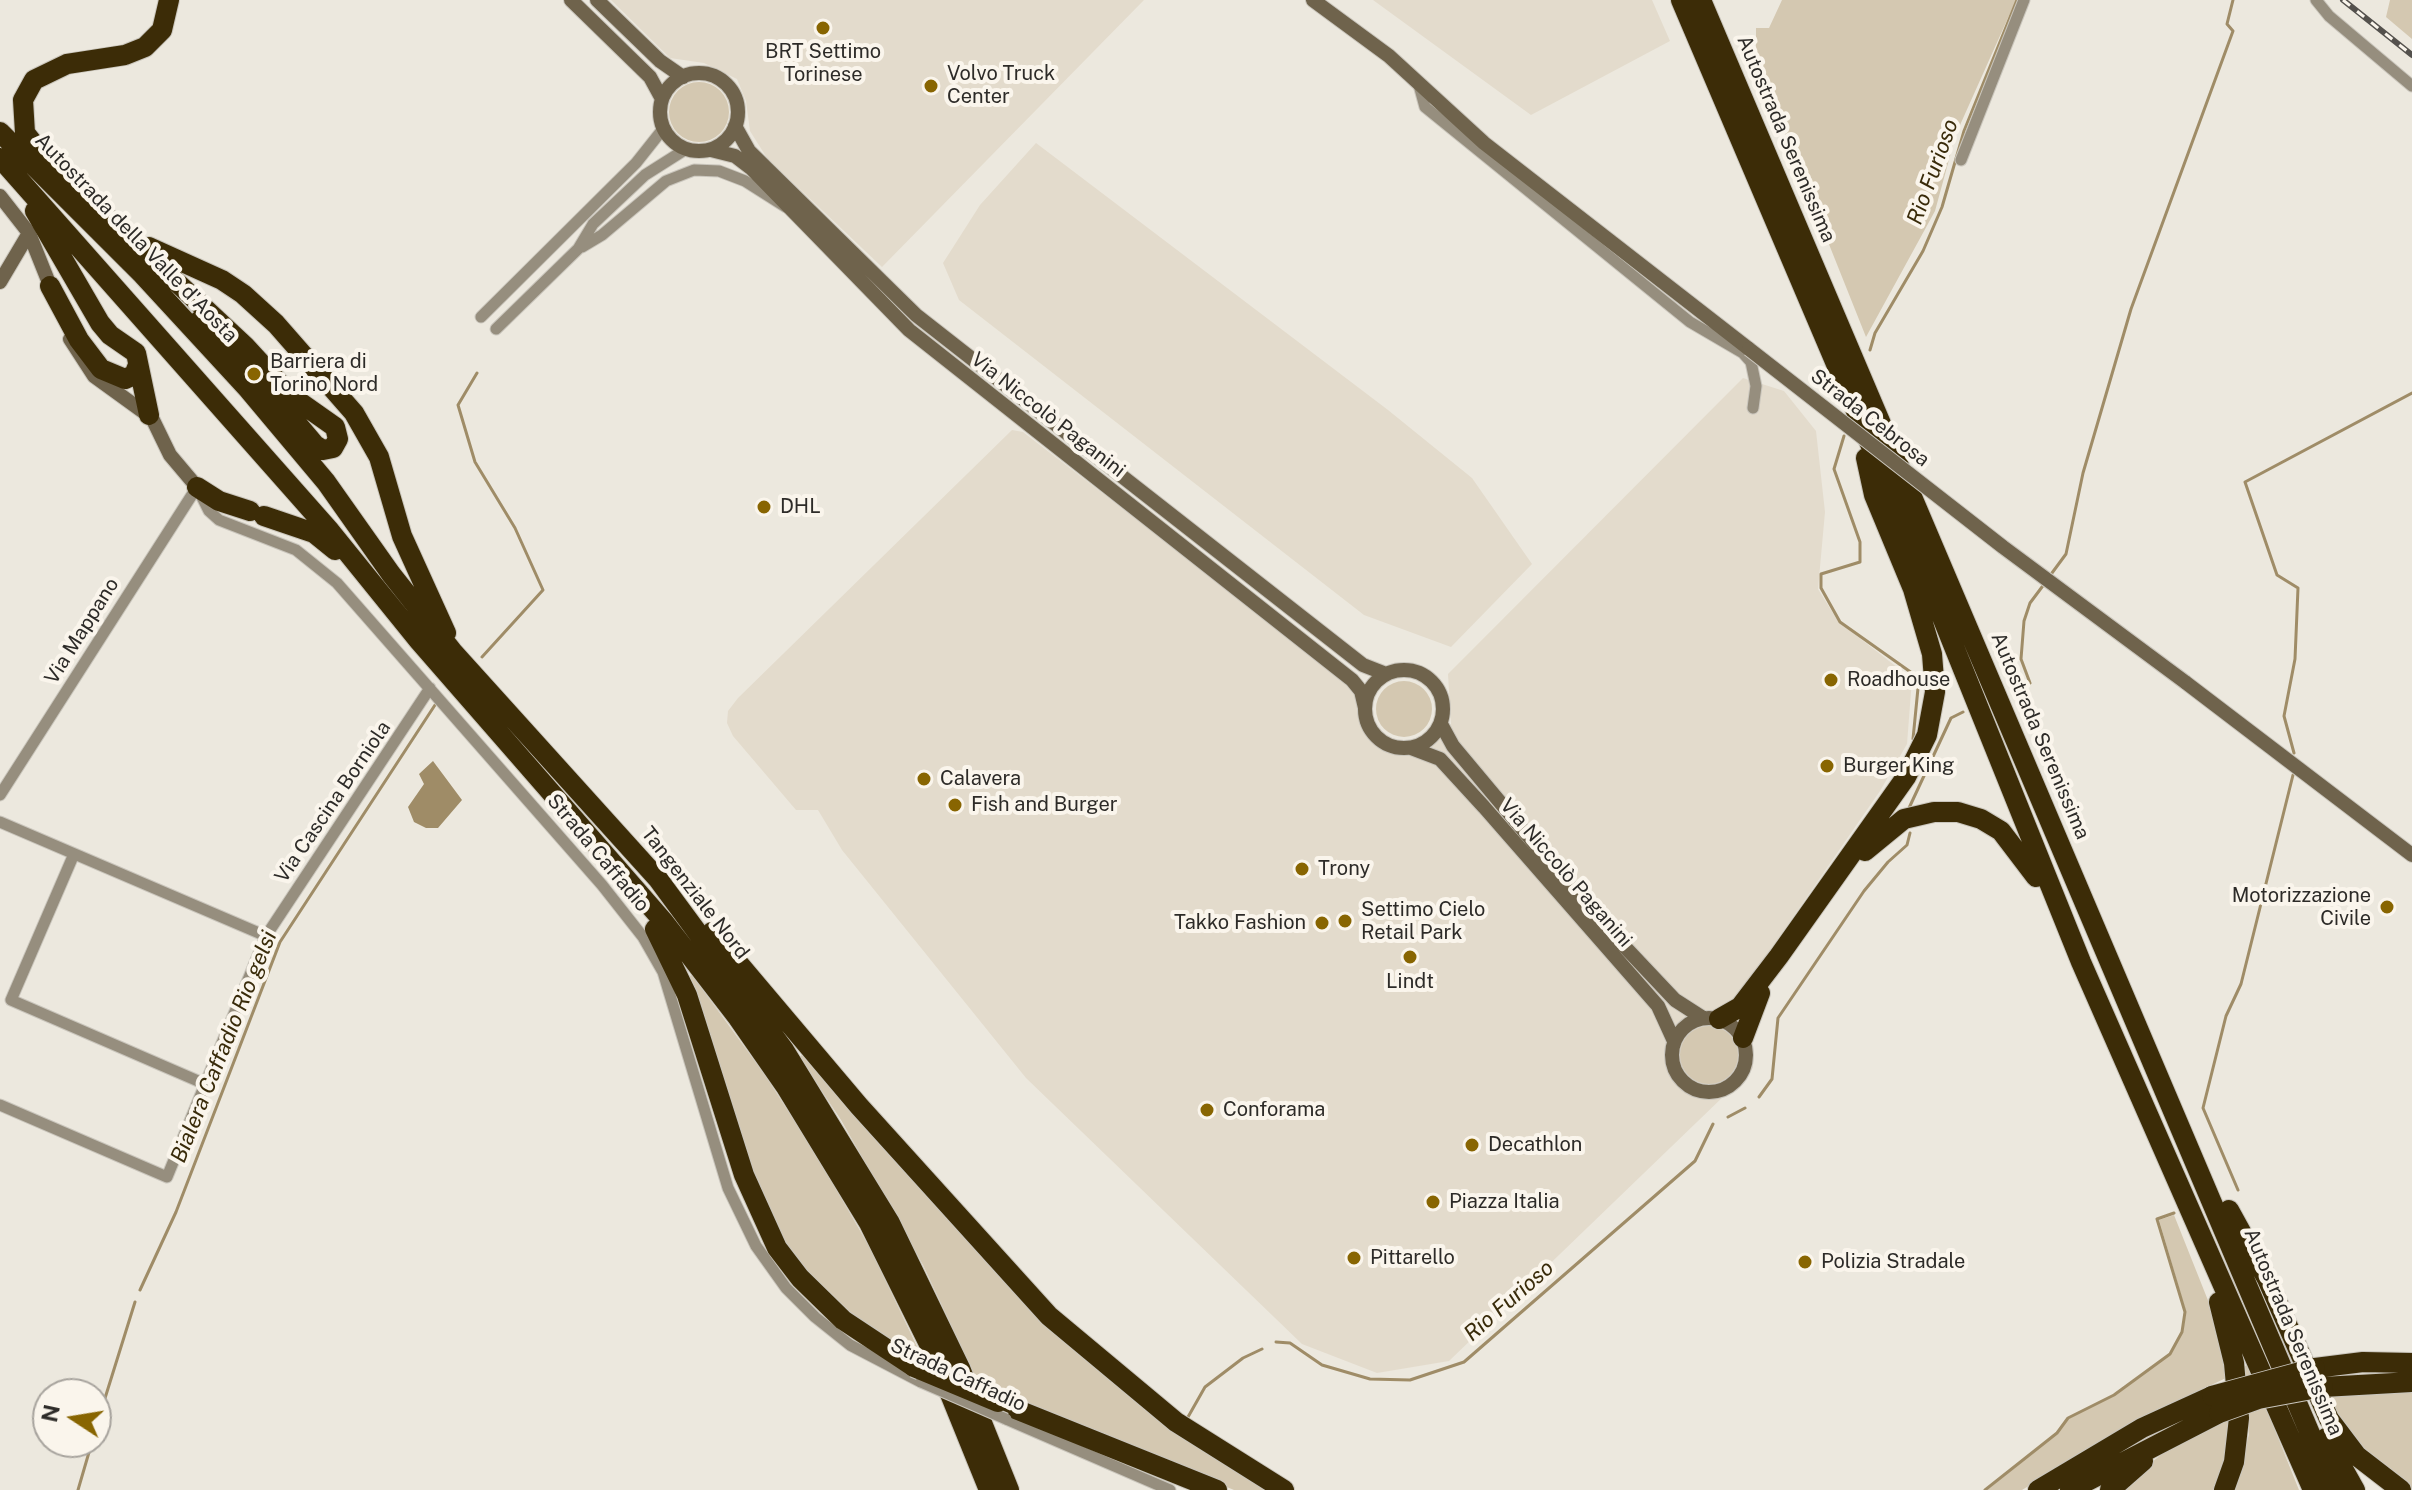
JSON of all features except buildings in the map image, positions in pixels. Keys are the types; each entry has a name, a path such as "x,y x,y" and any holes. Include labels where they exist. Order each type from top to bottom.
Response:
{"highway":[{"path":"169,0 162,30 145,47 125,55 56,67 34,80 23,100 22,124 31,142 245,346 291,396 335,427 337,444 329,450 321,449"},
{"name":"Autostrada Serenissima","path":"1681,0 1856,411 2081,962 2313,1490"},
{"name":"Autostrada Serenissima","path":"1701,0 2334,1490"},
{"name":"Autostrada della Valle d'Aosta","path":"0,132 142,274 243,383"},
{"path":"7,166 100,323 110,335 134,350 149,415"},
{"path":"7,166 330,531 419,641"},
{"path":"127,232 243,294 276,324 354,413 379,457 402,536 453,652"},
{"path":"142,274 227,342 321,449 356,524"},
{"path":"50,286 79,340 101,369 125,379 134,375 138,365"},
{"name":"Tangenziale Nord","path":"243,383 296,444 453,652 658,879 784,1050 890,1223 960,1368 1009,1490"},
{"path":"1711,1018 1746,1000 1893,796 1920,750 1933,711 1934,674 1924,623 1874,495 1856,411"},
{"path":"197,487 219,501 314,533 330,545 419,641 664,922 738,1018 828,1152 869,1223 933,1352 989,1490"},
{"path":"1743,1038 1755,1001 1857,860 1891,827 1923,814 1944,811 1971,815 1992,824 2011,840 2029,864 2081,962"},
{"path":"601,849 675,964 744,1175 777,1248 800,1278 843,1320 917,1375 1217,1490"},
{"path":"2067,862 2146,1016 2328,1443 2355,1490"},
{"path":"658,879 697,914 859,1106 1049,1316 1176,1422 1284,1490"},
{"path":"2162,1146 2171,1184 2220,1306 2234,1363 2239,1418 2234,1462 2224,1490"},
{"path":"2229,1210 2267,1279 2333,1426 2357,1456 2401,1490"},
{"path":"2038,1490 2142,1428 2216,1404 2258,1399 2363,1362 2412,1363"},
{"path":"2319,1377 2412,1382"},
{"path":"2110,1490 2216,1404"},
{"path":"2070,1490 2181,1431"}],"street":[{"path":"481,317 636,163 663,129 662,99 650,77 571,0"},
{"path":"597,0 660,61 683,77"},
{"name":"Strada Cebrosa","path":"1313,0 1389,56 1472,133 2003,547 2412,855"},
{"path":"1961,160 2024,0"},
{"path":"2310,0 2320,5 2412,86"},
{"path":"578,249 593,224 645,175 686,149 711,150 721,144 735,126 736,101 720,80 709,74 683,77 662,99"},
{"path":"1419,85 1425,107 1699,329 1743,353 1751,362 1756,386 1753,408"},
{"name":"Via Niccolò Paganini","path":"735,126 749,151 916,315 1363,665 1386,674"},
{"path":"663,129 686,149"},
{"name":"Via Niccolò Paganini","path":"711,150 735,156 752,169 786,208 909,330 1352,680 1361,691 1365,708"},
{"path":"496,329 578,249 602,235 666,181 694,170 719,171 745,181 786,208"},
{"path":"1526,190 1549,192"},
{"name":"Strada Caffadio","path":"0,196 29,233 64,328 86,367 101,382 149,415 170,455 197,487 209,511 219,520 284,545 314,562 337,583 602,885 652,951 677,1012 728,1188 756,1246 786,1288 815,1317 850,1345 917,1375"},
{"path":"0,282 29,233"},
{"name":"Via Mappano","path":"0,795 197,487"},
{"path":"1412,670 1431,679 1443,700 1441,724 1424,744 1398,748 1375,735 1365,708 1375,682 1386,674 1412,670"},
{"name":"Via Cascina Borniola","path":"0,1105 167,1177 266,936 430,688"},
{"name":"Via Niccolò Paganini","path":"1441,724 1453,746 1591,911 1675,1000 1711,1018"},
{"name":"Via Niccolò Paganini","path":"1411,748 1440,759 1658,1006 1674,1041"},
{"path":"0,822 266,936"},
{"path":"74,854 11,1000 205,1084"},
{"path":"1711,1018 1736,1028 1743,1038 1746,1049 1742,1073 1728,1087 1711,1093 1692,1089 1676,1074 1671,1052 1674,1041 1691,1022 1711,1018"},
{"name":"Strada Caffadio","path":"1002,1410 1170,1490"}],"shaded area":[{"path":"611,0 1144,0 882,267 767,158 750,131 746,101 737,79 704,63 670,58"},
{"path":"1373,0 1652,0 1670,41 1531,115"},
{"path":"1782,0 2016,0 1956,134 1935,211 1866,337 1767,89 1756,52 1756,28 1769,28"},
{"path":"2390,0 2412,0 2412,39 2386,17"},
{"path":"699,82 710,84 720,91 727,101 727,123 720,133 710,140 699,142 688,140 678,133 671,123 669,112 671,101 678,91 688,84"},
{"path":"1036,143 1388,410 1472,478 1532,564 1451,647 1364,615 959,300 943,263 980,205"},
{"name":"Settimo Cielo Retail Park","path":"1743,378 1784,391 1816,431 1825,512 1818,589 1838,621 1912,679 1907,744 1880,791 1742,991 1753,1068 1449,1361 1377,1373 1302,1344 1026,1078 842,850 818,810 796,810 733,736 727,723 728,711 738,698 1012,430 1023,432 1340,676 1356,697 1378,746 1417,755 1451,724 1448,674"},
{"path":"1404,681 1424,689 1432,709 1424,729 1404,737 1384,729 1376,709 1384,689"},
{"path":"433,761 462,800 438,828 426,828 414,822 408,807 424,784 419,774"},
{"path":"692,975 765,1075 817,1156 870,1248 923,1359 898,1349 817,1288 762,1209 689,976"},
{"path":"1709,1026 1730,1034 1738,1055 1730,1076 1709,1084 1688,1076 1680,1055 1688,1034"},
{"path":"802,1055 1023,1299 1268,1490 1234,1490 978,1383 923,1265 841,1120 799,1057"},
{"path":"2174,1215 2215,1318 2228,1377 2126,1426 2022,1490 1987,1490 2058,1433 2068,1419 2114,1395 2170,1355 2183,1332 2186,1312 2159,1220"},
{"path":"2249,1365 2299,1490 2235,1490 2249,1434 2245,1366"},
{"path":"2412,1390 2412,1490 2360,1452 2323,1394"},
{"path":"2231,1419 2230,1446 2216,1490 2117,1490 2162,1454 2199,1431"}],"waterway":[{"name":"Rio Furioso","path":"1870,350 1875,333 1923,251 1942,207 1964,131 2017,0"},
{"path":"2049,577 2066,554 2083,473 2131,309 2233,31 2227,24 2233,0"},
{"name":"Bialera Caffadio Rio gelsi","path":"477,373 458,405 475,462 515,528 543,590 482,657"},
{"path":"2294,753 2284,716 2295,659 2298,588 2277,575 2245,482 2412,393"},
{"name":"Rio Furioso","path":"1844,436 1834,469 1860,542 1860,562 1821,574 1821,588 1840,622 1919,678 1913,739"},
{"path":"2030,683 2021,659 2024,621 2030,603 2045,583"},
{"name":"Bialera Caffadio Rio gelsi","path":"140,1290 176,1212 280,942 435,705"},
{"name":"Rio Furioso","path":"1909,808 1951,718 1963,712"},
{"path":"2238,1190 2203,1108 2226,1016 2241,984 2293,775"},
{"name":"Rio Furioso","path":"1759,1097 1772,1079 1778,1018 1864,891 1907,845 1910,833"},
{"name":"Rio Furioso","path":"1728,1117 1745,1108"},
{"name":"Rio Furioso","path":"1276,1342 1290,1343 1322,1365 1370,1379 1410,1380 1464,1362 1695,1161 1713,1124"},
{"path":"1985,1490 2057,1433 2068,1418 2114,1395 2170,1354 2182,1332 2185,1312 2157,1219 2174,1213"},
{"name":"Bialera Caffadio Rio gelsi","path":"111,1378 135,1302"},
{"name":"Rio Furioso","path":"1188,1417 1205,1387 1243,1358 1262,1349"},
{"name":"Bialera Caffadio Rio gelsi","path":"78,1490 87,1458"}],"railway":[{"path":"2343,0 2412,55"}],"place":[{"name":"BRT Settimo Torinese","path":"823,28"},
{"name":"Volvo Truck Center","path":"931,86"},
{"name":"Barriera di Torino Nord","path":"254,374"},
{"name":"DHL","path":"764,507"},
{"name":"Roadhouse","path":"1831,680"},
{"name":"Burger King","path":"1827,766"},
{"name":"Calavera","path":"924,779"},
{"name":"Fish and Burger","path":"955,805"},
{"name":"Trony","path":"1302,869"},
{"name":"Motorizzazione Civile","path":"2387,907"},
{"name":"Settimo Cielo Retail Park","path":"1345,921"},
{"name":"Takko Fashion","path":"1322,923"},
{"name":"Lindt","path":"1410,957"},
{"name":"Conforama","path":"1207,1110"},
{"name":"Decathlon","path":"1472,1145"},
{"name":"Piazza Italia","path":"1433,1202"},
{"name":"Pittarello","path":"1354,1258"},
{"name":"Polizia Stradale","path":"1805,1262"}]}
